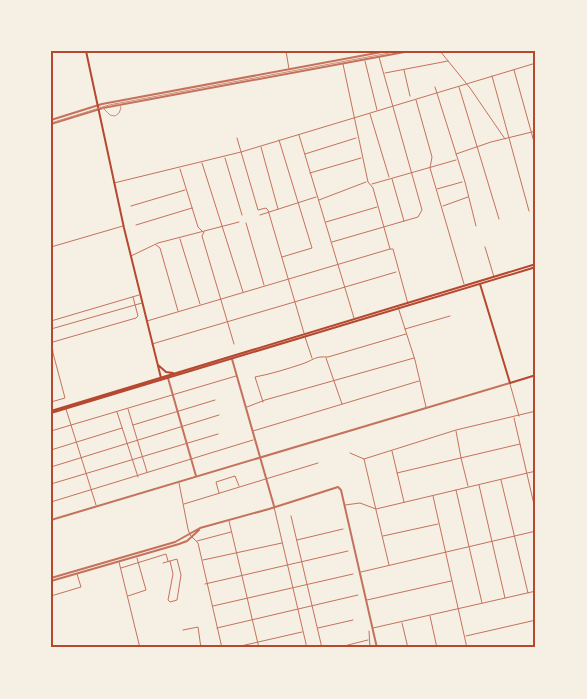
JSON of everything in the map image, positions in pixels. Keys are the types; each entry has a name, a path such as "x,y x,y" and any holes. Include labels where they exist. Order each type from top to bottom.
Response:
{"main road":[{"path":"86,51 123,226 161,379"},
{"path":"398,308 536,266"},
{"path":"51,412 536,266"},
{"path":"480,283 510,383 536,375"},
{"path":"51,412 232,358"},
{"path":"157,363 166,372 176,374"}],"street":[{"path":"286,51 291,73"},
{"path":"51,120 97,105 387,51"},
{"path":"51,124 98,109 410,51"},
{"path":"440,51 467,84 504,139"},
{"path":"332,242 418,217 422,210 379,57"},
{"path":"364,59 377,111"},
{"path":"385,73 448,61"},
{"path":"342,63 368,182 371,184 390,249 393,249 408,304"},
{"path":"114,183 224,157 536,64"},
{"path":"404,70 410,96"},
{"path":"513,70 536,149"},
{"path":"492,76 529,211"},
{"path":"226,81 227,85"},
{"path":"459,86 499,219"},
{"path":"435,87 476,226"},
{"path":"160,93 159,96 161,97"},
{"path":"416,100 432,158 430,168 464,285"},
{"path":"370,113 404,221"},
{"path":"455,155 458,152 478,146 536,131"},
{"path":"299,134 354,321"},
{"path":"237,138 258,210 266,208 269,213 312,358"},
{"path":"305,154 357,138"},
{"path":"279,140 312,248 281,257"},
{"path":"260,146 278,209"},
{"path":"224,157 242,215"},
{"path":"310,173 362,158"},
{"path":"371,184 457,159"},
{"path":"202,162 243,292"},
{"path":"180,168 198,227 204,232"},
{"path":"318,200 368,182"},
{"path":"437,189 462,182"},
{"path":"131,206 186,190"},
{"path":"260,215 317,197"},
{"path":"442,206 468,197"},
{"path":"325,222 378,207"},
{"path":"136,225 192,208"},
{"path":"130,256 156,244 239,222"},
{"path":"246,223 264,286"},
{"path":"51,247 123,226"},
{"path":"204,232 202,236 234,344"},
{"path":"180,239 200,305"},
{"path":"156,244 160,248 178,311"},
{"path":"485,247 495,277"},
{"path":"147,321 390,249"},
{"path":"152,344 396,272"},
{"path":"51,321 140,295"},
{"path":"53,342 138,318 133,297"},
{"path":"51,329 142,303"},
{"path":"102,306 104,314"},
{"path":"398,308 414,358 426,408"},
{"path":"404,329 450,316"},
{"path":"263,402 256,377 304,364 312,358 325,357 406,334"},
{"path":"51,336 53,353 65,398 51,402"},
{"path":"325,357 342,404"},
{"path":"232,358 267,478 307,648"},
{"path":"246,407 414,358"},
{"path":"51,431 237,376"},
{"path":"168,378 196,476"},
{"path":"253,431 419,382"},
{"path":"51,520 510,383 518,416"},
{"path":"133,425 215,400"},
{"path":"66,408 96,506"},
{"path":"128,408 147,473"},
{"path":"117,411 138,477"},
{"path":"350,453 364,459 456,430 536,412"},
{"path":"51,467 219,415"},
{"path":"514,417 536,514"},
{"path":"51,450 122,428"},
{"path":"456,430 469,486"},
{"path":"51,484 218,434"},
{"path":"51,502 138,477 256,439"},
{"path":"397,473 520,444"},
{"path":"392,450 404,502"},
{"path":"364,459 389,566"},
{"path":"183,504 318,463"},
{"path":"344,506 360,503 376,509 536,471"},
{"path":"219,493 216,482 235,476 239,487"},
{"path":"501,479 528,593"},
{"path":"179,482 188,529 191,536 197,541 222,648"},
{"path":"479,484 505,598"},
{"path":"191,536 193,532 200,528 332,488 340,488 377,648"},
{"path":"456,489 482,603"},
{"path":"433,496 467,648"},
{"path":"291,516 322,648"},
{"path":"229,520 259,648"},
{"path":"382,536 439,524"},
{"path":"77,572 119,562 176,544 191,536 200,528"},
{"path":"188,529 193,532"},
{"path":"297,540 343,529"},
{"path":"360,573 536,531"},
{"path":"197,541 232,532"},
{"path":"202,560 283,543"},
{"path":"51,579 176,544"},
{"path":"206,584 348,551"},
{"path":"120,568 166,554 169,561 173,574 168,600 171,602 177,600 181,575 178,559 169,561 163,563"},
{"path":"128,596 146,590 136,557"},
{"path":"119,562 140,648"},
{"path":"51,596 81,587 77,572"},
{"path":"212,606 353,574"},
{"path":"366,600 452,580"},
{"path":"373,629 536,591"},
{"path":"217,628 358,595"},
{"path":"430,615 437,648"},
{"path":"317,628 353,620"},
{"path":"465,636 536,620"},
{"path":"402,622 408,648"},
{"path":"183,630 198,627 201,648"},
{"path":"369,631 371,638 368,640 370,648"},
{"path":"232,648 303,632"},
{"path":"336,648 368,640"}],"tram line":[{"path":"51,123 109,105 400,51"},
{"path":"100,107 110,115 115,116 121,108 119,104 115,104"}]}
